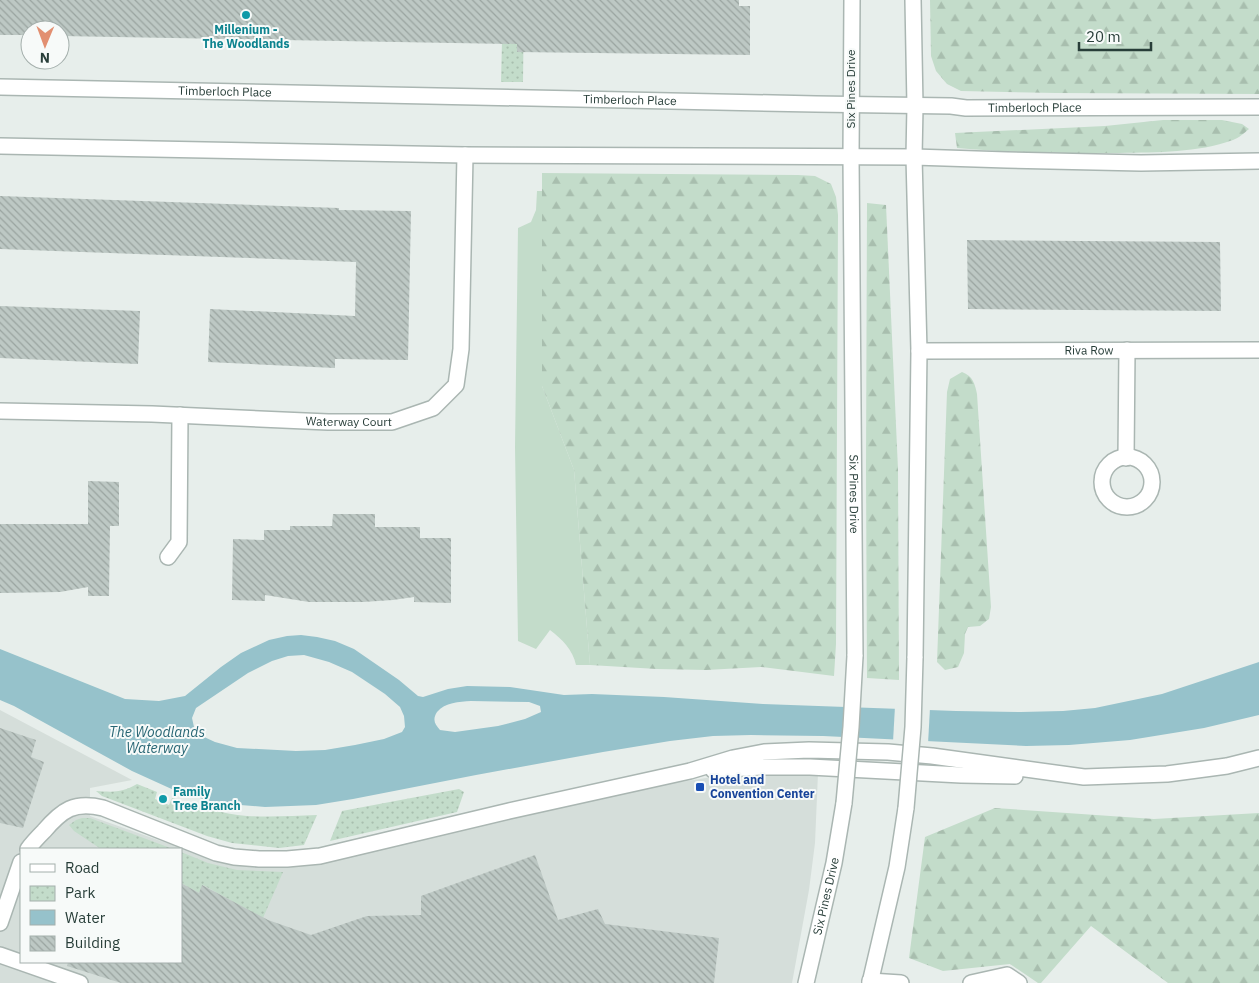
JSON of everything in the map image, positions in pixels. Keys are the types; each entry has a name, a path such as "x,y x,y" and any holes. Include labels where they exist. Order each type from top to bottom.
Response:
{"street":[{"name":"Six Pines Drive","path":"806,983 834,863 844,803 855,656 851,157 852,0"},
{"path":"901,983 870,982 897,867 906,808 913,726 919,351 914,157 913,0"},
{"name":"Timberloch Place","path":"0,87 951,106 966,108 1259,107"},
{"path":"0,146 465,155 914,157 1142,163 1259,161"},
{"name":"Waterway Court","path":"0,411 180,415 328,422 392,422 432,408 456,385 461,349 465,155"},
{"path":"1126,458 1127,350"},
{"name":"Riva Row","path":"919,351 1259,350"},
{"path":"168,557 179,542 180,415"},
{"path":"29,848 56,817 69,808 85,805 103,808 225,855 259,859 320,856 690,771 733,758 782,750 888,752 932,756 1084,777 1167,774 1227,766 1259,758"},
{"path":"0,923 20,865"},
{"path":"0,955 20,962"},
{"path":"23,963 80,983"},
{"path":"971,983 1007,974 1019,983"}],"shaded area":[{"path":"0,710 132,780 90,788 90,816 238,866 321,864 636,789 738,773 818,773 815,843 809,890 792,983 0,983"}],"green space":[{"path":"503,0 524,0 523,82 501,82"},
{"path":"930,0 1259,0 1259,94 961,91 947,84 936,71 931,56"},
{"path":"1163,120 1222,120 1242,124 1249,129 1235,139 1191,150 1120,153 1018,152 957,148 955,133 1105,126"},
{"path":"542,173 798,175 815,176 831,184 836,197 838,215 836,644 834,676 761,667 706,670 590,665 574,470 542,386"},
{"path":"537,191 542,191 542,386 574,470 590,665 576,665 566,645 550,630 536,649 518,641 515,447 518,228 531,222 536,210"},
{"path":"867,203 886,205 898,469 899,680 867,678"},
{"path":"962,372 973,381 977,394 991,607 989,619 980,626 968,627 965,634 964,653 958,667 945,670 937,662 947,392 950,379"},
{"path":"137,784 157,792 155,799 169,805 172,798 238,815 317,815 304,845 279,848 232,843 207,836 102,796 96,791 117,791"},
{"path":"459,789 464,792 457,812 330,841 342,811"},
{"path":"995,808 1154,819 1259,813 1259,983 1168,983 1091,926 1041,983 1038,983 1010,964 943,971 909,958 925,837"},
{"path":"90,818 170,848 100,848 74,831 69,825 76,820"},
{"path":"182,852 208,863 237,870 283,872 263,918 203,885 199,893 182,884"}],"water":[{"name":"The Woodlands Waterway","path":"287,636 317,637 335,641 354,649 399,680 418,696 423,697 448,689 467,686 510,687 564,695 592,694 664,697 763,704 956,711 1063,711 1095,708 1162,694 1259,662 1259,715 1204,728 1130,740 1069,745 1026,746 823,736 713,736 603,752 316,805 265,807 210,801 176,791 132,771 0,700 0,649 125,699 159,701 185,696 241,653 269,640","holes":["304,655 329,662 352,672 385,694 400,707 404,716 405,727 402,732 384,739 355,745 325,750 296,751 237,748 202,736 194,727 192,718 196,708 248,673 272,661 288,656","471,701 529,702 540,706 541,712 525,719 498,726 455,732 440,730 434,720 435,715 440,709 452,703"]}],"pier":[{"path":"895,706 930,708 928,744 893,742"}],"building":[{"path":"0,0 739,0 739,6 750,6 750,55 517,52 517,44 70,36 70,20 20,20 20,35 0,35"},
{"path":"0,196 339,208 339,210 411,211 408,360 335,359 335,368 208,362 210,309 355,316 356,262 0,249"},
{"path":"967,240 1220,242 1221,311 968,309"},
{"path":"0,306 140,311 138,364 0,358"},
{"path":"88,481 119,482 119,526 110,526 109,596 88,596 88,587 60,592 0,593 0,524 88,524"},
{"path":"333,514 375,514 375,527 420,527 420,538 451,538 451,603 414,602 414,597 363,602 309,602 265,595 265,601 232,600 233,539 264,540 264,530 290,530 290,526 332,526"},
{"path":"0,728 36,740 31,757 44,762 23,828 0,823"},
{"path":"535,855 558,920 598,909 605,924 719,938 714,983 121,983 67,966 68,963 182,963 182,884 199,893 202,885 268,920 311,935 367,916 421,915 421,896"}],"place":[{"name":"Millenium - The Woodlands","path":"246,15"},
{"name":"Hotel and Convention Center","path":"700,787"},
{"name":"Family Tree Branch","path":"163,799"}]}
